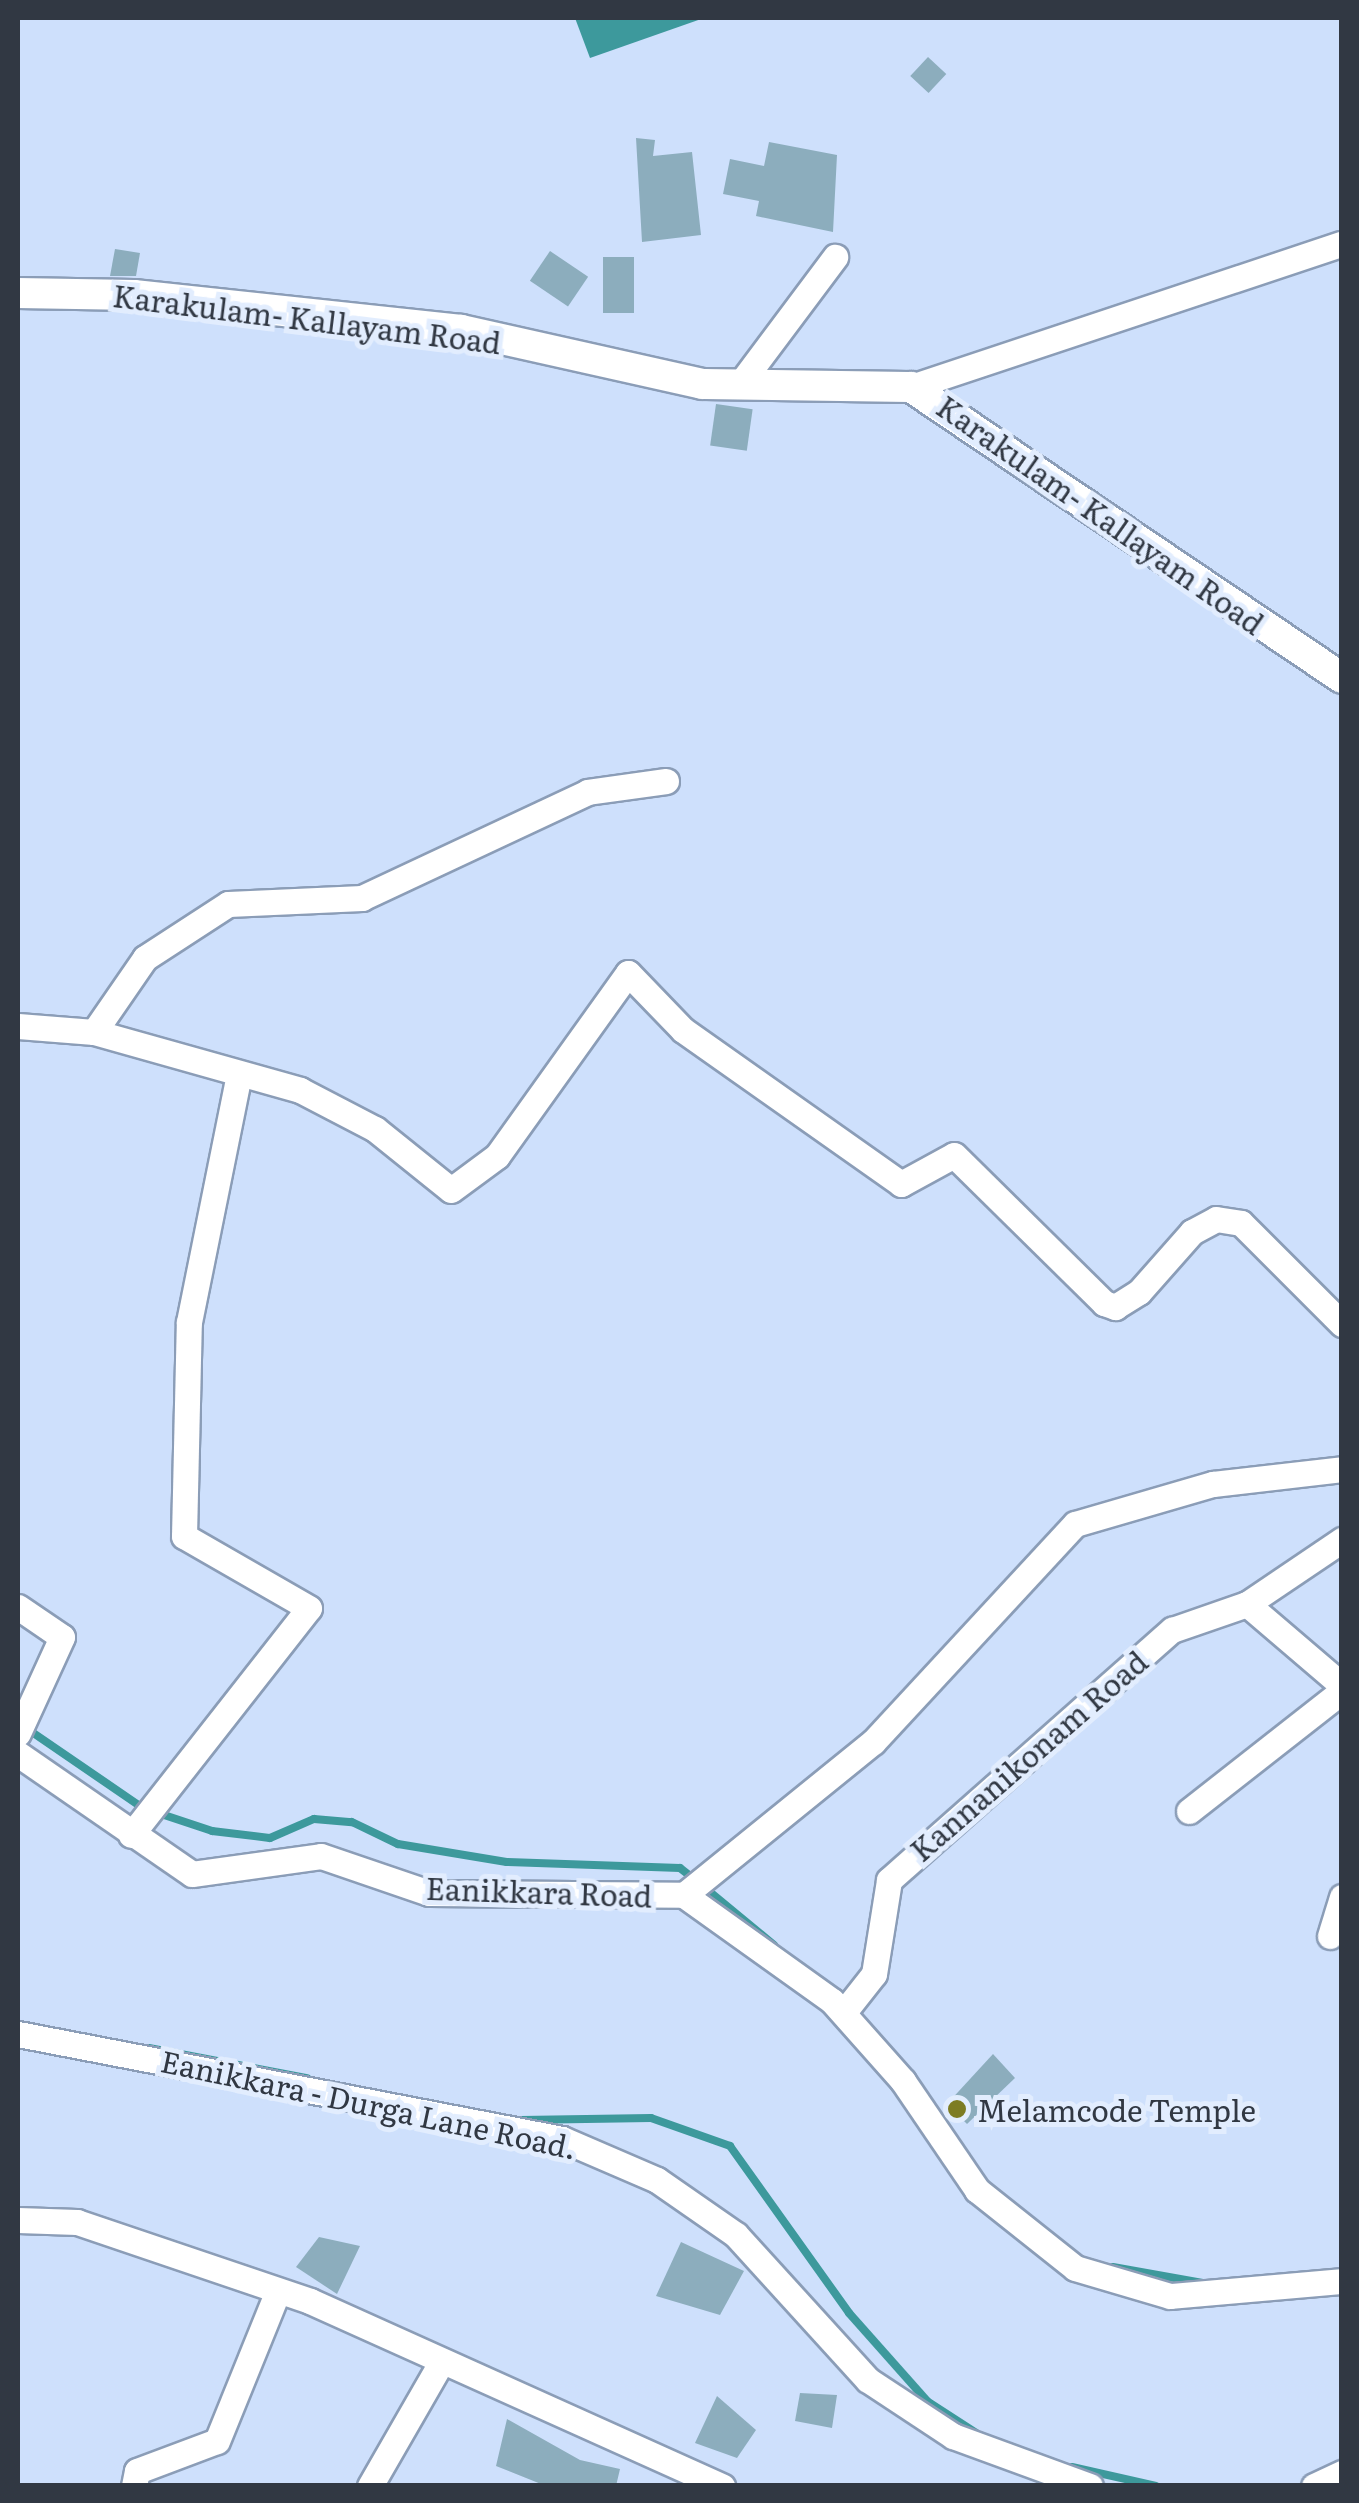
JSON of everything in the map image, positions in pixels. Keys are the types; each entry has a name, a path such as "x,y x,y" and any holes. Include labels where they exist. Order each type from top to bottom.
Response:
{"street":[{"path":"911,387 1342,244"},
{"path":"743,380 835,258"},
{"name":"Karakulam- Kallayam Road","path":"18,293 134,295 461,330 702,384 743,380 911,387 1342,678"},
{"path":"94,1032 145,958 228,904 362,898 588,792 666,781"},
{"path":"18,1026 94,1032 300,1090 375,1129 452,1190 497,1156 628,973 683,1030 901,1184 954,1155 1104,1303 1115,1307 1139,1292 1192,1232 1216,1220 1242,1223 1342,1324"},
{"path":"130,1835 308,1608 184,1536 189,1322 239,1074"},
{"path":"694,1887 873,1742 1075,1524 1213,1484 1342,1468"},
{"name":"Kannanikonam Road","path":"847,2008 874,1974 889,1880 906,1861 1172,1630 1247,1604 1342,1540"},
{"path":"1190,1811 1342,1688 1247,1604"},
{"path":"18,1607 62,1637 21,1728"},
{"name":"Eanikkara Road","path":"18,1754 130,1835 192,1874 321,1856 429,1893 694,1887 847,2008 978,2190 1074,2268 1170,2296 1342,2281"},
{"path":"1330,1936 1342,1897"},
{"name":"Eanikkara - Durga Lane Road.","path":"18,2034 562,2139 657,2180 736,2235 868,2380 939,2427 1090,2486"},
{"path":"18,2220 77,2222 278,2291 722,2486"},
{"path":"134,2486 137,2471 217,2441 278,2291"},
{"path":"370,2486 442,2361"},
{"path":"1314,2486 1342,2473"}],"shaded area":[{"path":"575,18 704,18 590,58"}],"building":[{"path":"928,57 946,74 929,93 910,76"},
{"path":"636,138 655,140 653,156 692,152 701,235 642,242"},
{"path":"769,142 837,155 833,232 756,216 759,201 723,194 730,159 764,166"},
{"path":"115,249 140,253 136,276 110,276"},
{"path":"550,251 588,277 568,307 530,281"},
{"path":"603,257 634,257 634,313 603,313"},
{"path":"716,404 753,409 747,451 710,446"},
{"name":"Melamcode Temple","path":"993,2054 1015,2078 967,2124 947,2104"},
{"path":"319,2237 360,2246 337,2294 296,2267"},
{"path":"681,2242 744,2271 720,2315 656,2296"},
{"path":"800,2393 837,2395 832,2428 795,2421"},
{"path":"717,2396 756,2430 737,2458 695,2443"},
{"path":"507,2419 580,2460 620,2469 616,2486 546,2486 496,2466"}],"waterway":[{"path":"26,1728 143,1808 212,1831 270,1838 314,1819 352,1822 398,1844 507,1862 680,1868 693,1878"},
{"path":"704,1887 774,1945"},
{"path":"149,2048 307,2078"},
{"path":"521,2120 651,2118 730,2146 849,2313 927,2401 976,2433"},
{"path":"1113,2267 1203,2283"},
{"path":"1072,2467 1156,2486"}],"place":[{"name":"Melamcode Temple","path":"957,2109"}]}
